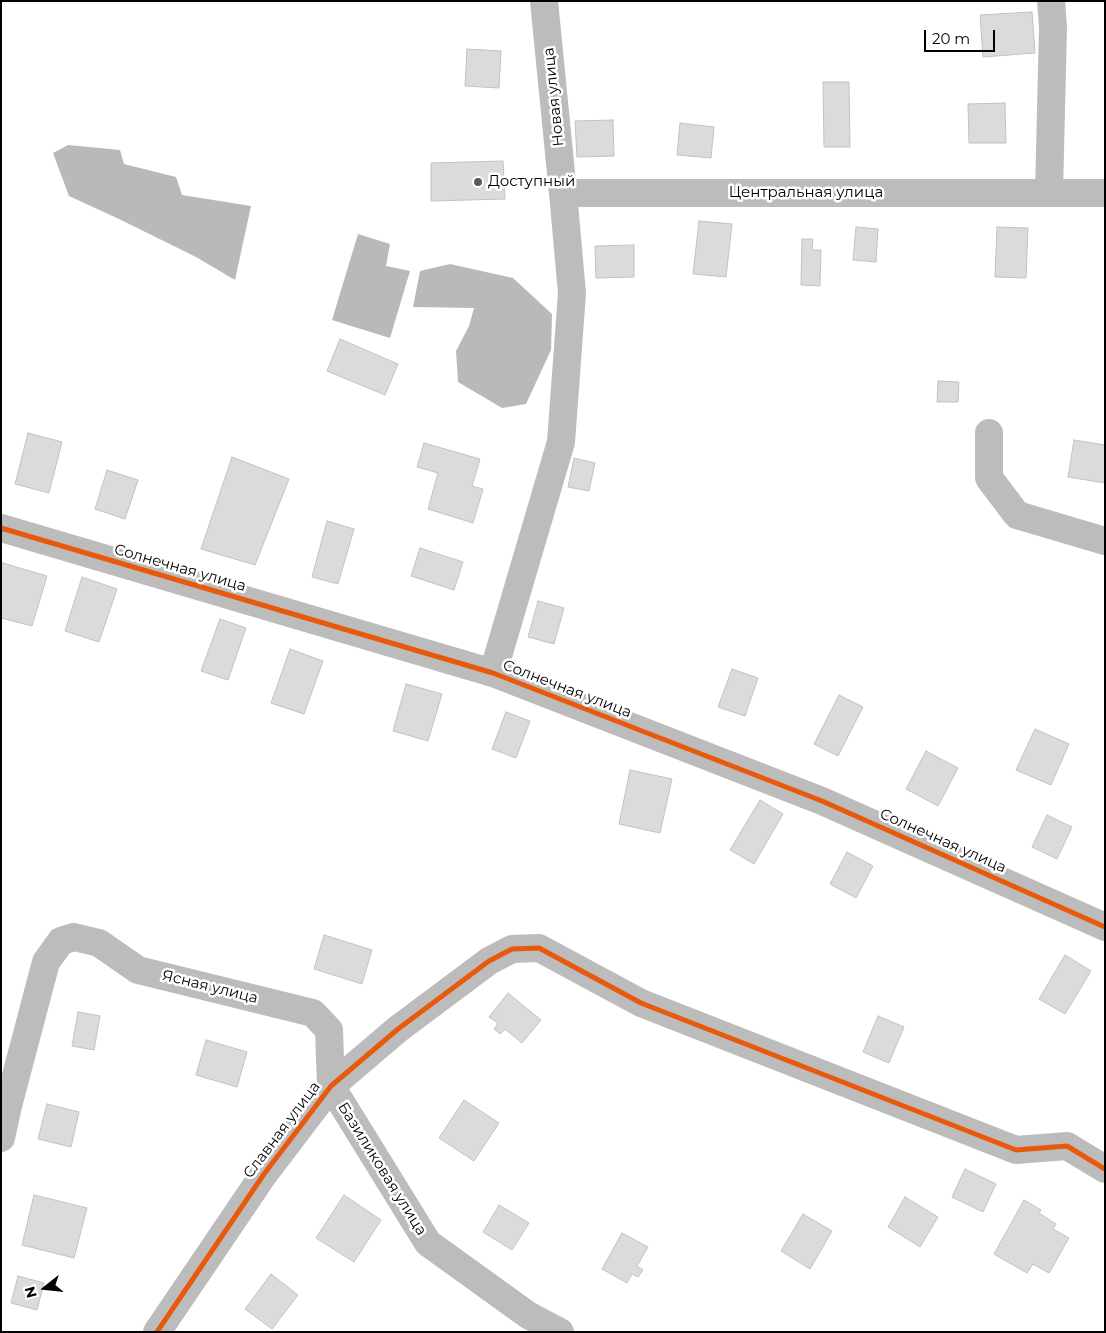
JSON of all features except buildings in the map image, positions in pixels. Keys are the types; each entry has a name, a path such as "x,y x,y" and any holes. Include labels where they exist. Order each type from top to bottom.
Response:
{"street":[{"name":"Новая улица","path":"493,673 561,442 572,293 544,1"},
{"path":"1049,193 1053,27 1050,1"},
{"name":"Центральная улица","path":"563,193 1105,193"},
{"path":"989,433 989,478 1017,515 1105,541"},
{"name":"Солнечная улица","path":"1,528 493,673 822,801 1105,927"},
{"name":"Ясная улица","path":"1,1138 46,962 61,942 74,937 99,942 138,970 313,1013 329,1030 331,1086"},
{"name":"Славная улица","path":"157,1332 264,1174 331,1086 398,1029 489,961 512,949 539,948 641,1003 1016,1150 1067,1146 1105,1169"},
{"name":"Базиликовая улица","path":"331,1086 428,1243 522,1323 560,1332"}],"shaded area":[{"path":"68,145 120,150 124,164 176,177 182,195 251,206 235,280 196,257 69,196 53,153"},
{"path":"358,234 390,244 386,266 410,271 390,338 332,320"},
{"path":"450,264 513,278 552,314 551,350 526,404 502,408 458,382 456,351 469,326 474,308 413,307 420,271"}],"cycle path":[{"path":"1,528 493,673 822,801 1105,927"},
{"path":"157,1332 264,1174 331,1086 398,1029 489,961 512,949 539,948 641,1003 1016,1150 1067,1146 1105,1169"}],"place":[{"name":"Доступный","path":"478,182"}]}
